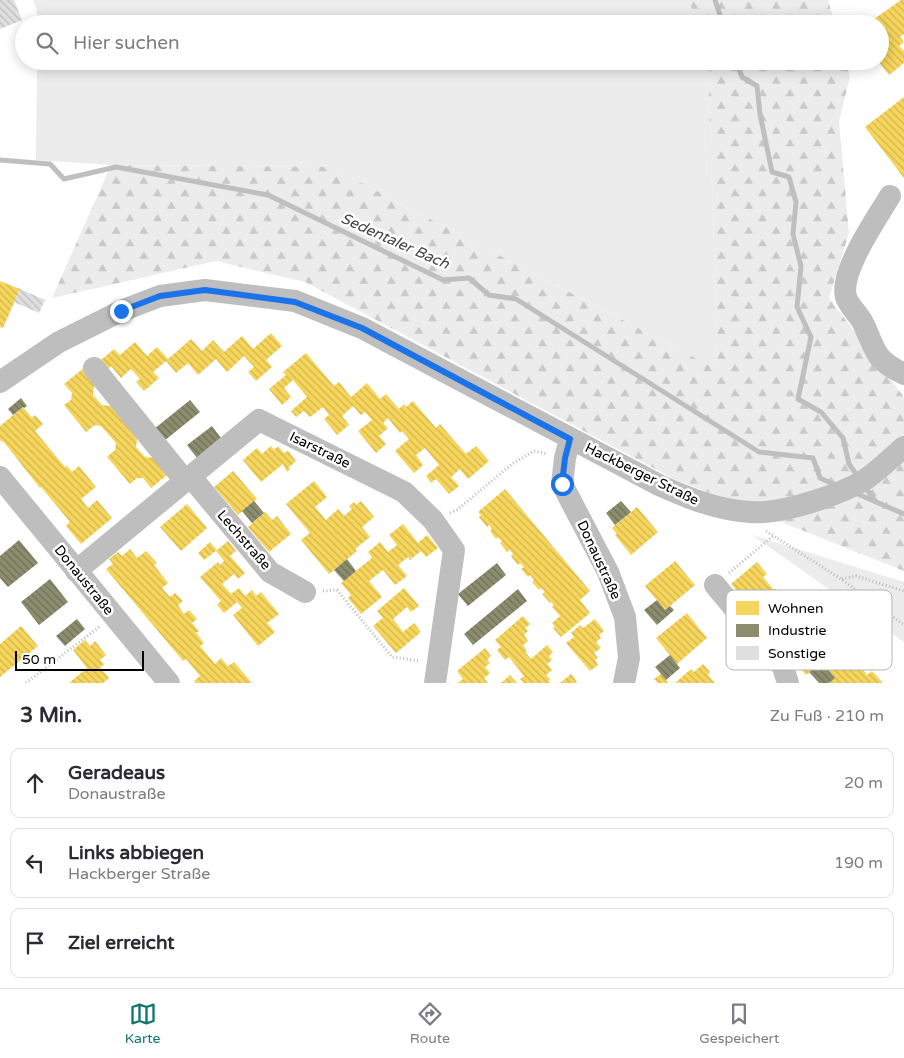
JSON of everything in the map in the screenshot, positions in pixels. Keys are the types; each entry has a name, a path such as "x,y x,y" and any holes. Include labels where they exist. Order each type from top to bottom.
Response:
{"street":[{"path":"890,196 855,256 845,285 849,304 858,314 879,358 904,374"},
{"name":"Hackberger Straße","path":"0,382 59,342 121,311 160,296 205,290 295,302 362,328 659,485 704,504 750,512 771,512 818,500 866,478 904,447"},
{"name":"Lechstraße","path":"94,368 188,480 270,572 305,592"},
{"name":"Isarstraße","path":"76,571 259,420 404,492 433,520 454,550 436,673"},
{"name":"Donaustraße","path":"570,439 565,458 562,484 608,572 625,617 629,658 624,683"},
{"name":"Donaustraße","path":"0,477 169,683"},
{"path":"715,585 726,598"},
{"path":"784,670 788,683"}],"path":[{"path":"433,520 457,510 512,464 534,451"},
{"path":"745,560 773,536 856,590"},
{"path":"841,579 856,576 904,591"},
{"path":"305,592 337,590 392,657 436,673"},
{"path":"26,683 113,615"},
{"path":"892,616 904,625"}],"green space":[{"path":"33,0 688,0 695,15 37,15"},
{"path":"688,0 828,0 832,15 695,15"},
{"path":"37,70 708,70 718,370 331,167 111,165 36,160"},
{"path":"708,70 848,70 850,77 839,121 849,233 829,298 904,397 904,571 674,479 305,282 216,261 52,298 111,165 331,167 718,370"},
{"path":"752,535 904,582 904,642 892,634 892,590 830,590"}],"building: Wohnen":[{"path":"901,0 904,0 904,34 900,37 904,42 899,46 904,51 904,63 889,75 885,70 889,70 889,15 880,15"},
{"path":"904,97 904,178 865,127"},
{"path":"0,281 20,289 3,328 0,327"},
{"path":"271,333 282,346 266,360 272,367 256,381 248,372 254,367 244,356 227,372 216,359 198,375 188,363 176,373 166,361 153,372 159,378 144,391 136,382 140,379 131,369 121,378 111,366 108,369 101,360 114,349 120,355 135,342 147,356 157,347 168,359 191,339 202,351 213,340 224,352 242,336 253,349"},
{"path":"306,353 334,386 339,382 351,397 367,383 380,399 386,394 399,409 404,404 406,407 413,401 436,428 440,424 466,454 476,446 489,461 468,479 460,469 451,477 459,486 449,494 436,479 431,483 426,476 439,465 425,448 416,455 423,465 414,473 395,451 409,439 402,431 400,433 388,418 383,423 388,428 379,436 386,444 376,453 358,431 372,420 365,412 361,415 353,406 342,416 349,425 337,435 324,419 329,415 323,407 310,417 304,411 296,417 291,411 307,397 293,380 284,388 291,397 282,405 269,389 286,375 283,372"},
{"path":"85,367 98,383 94,386 93,395 102,405 110,406 114,403 141,436 137,439 136,447 145,457 154,458 172,471 151,488 143,478 137,478 130,484 107,457 115,450 116,443 101,426 95,425 86,432 64,405 71,400 72,393 64,384"},
{"path":"23,407 32,418 35,415 43,424 35,431 65,467 67,466 72,472 79,466 96,487 81,499 88,508 97,500 112,518 81,544 66,526 70,522 3,441 0,440 0,426"},
{"path":"271,446 274,450 278,446 284,453 288,451 296,461 288,468 290,469 287,472 283,464 261,482 243,460 257,448 262,454"},
{"path":"233,471 257,499 238,515 214,487"},
{"path":"314,481 327,497 315,507 326,520 338,509 344,516 352,509 349,506 354,502 356,505 361,501 374,517 362,527 370,537 355,549 357,551 329,574 301,540 310,533 286,504"},
{"path":"505,489 590,591 580,600 590,613 561,637 553,628 555,627 552,623 560,616 552,607 554,605 542,594 545,592 541,588 539,590 532,582 534,580 530,575 528,577 521,569 524,567 520,563 518,565 511,556 513,554 510,550 507,552 500,543 502,541 498,537 496,539 490,531 492,529 489,525 487,527 479,517 481,515 478,512"},
{"path":"187,504 207,528 181,551 160,527"},
{"path":"637,507 658,532 631,555 615,535 617,534 612,528"},
{"path":"265,512 272,520 277,516 291,534 269,552 248,527"},
{"path":"403,524 418,543 427,535 438,548 426,557 421,551 410,560 408,557 398,565 407,576 395,585 383,570 369,581 382,597 361,614 348,598 351,595 341,583 372,558 368,552 380,542 388,552 397,545 389,535"},
{"path":"228,541 236,551 230,556 245,573 238,579 234,574 222,584 231,594 239,588 245,596 252,590 256,596 261,592 279,614 267,623 275,632 258,646 233,615 242,608 237,602 224,613 217,605 221,601 200,577 218,562 220,565 224,561 216,551"},
{"path":"210,542 217,550 204,560 198,553"},
{"path":"130,549 137,558 146,551 157,563 154,565 168,583 162,588 170,597 175,593 183,601 178,605 184,614 189,610 197,619 192,623 199,631 196,633 204,643 200,646 215,664 221,658 228,666 234,662 252,683 196,683 194,681 200,676 186,659 183,661 106,569 113,564 109,559 118,552 122,556"},
{"path":"675,561 695,585 665,610 645,586"},
{"path":"757,562 767,574 763,577 774,590 736,590 731,584"},
{"path":"404,588 419,606 411,612 407,607 393,619 403,632 414,623 421,632 396,653 373,626 383,618 377,611"},
{"path":"687,613 707,638 677,664 656,638"},
{"path":"523,616 530,624 525,628 528,631 524,635 528,641 523,645 527,651 525,652 531,659 547,645 553,652 549,656 552,660 547,664 552,670 546,675 551,680 548,681 550,683 524,683 520,679 524,676 509,657 505,660 497,650 501,647 495,640"},
{"path":"595,619 604,631 599,635 601,638 596,642 601,648 594,653 598,658 595,660 598,665 590,671 566,643 574,637 571,633 580,625 583,628"},
{"path":"21,626 38,646 0,677 0,644"},
{"path":"85,640 90,646 95,641 106,655 100,660 104,664 100,668 109,678 103,683 69,683 87,668 73,650"},
{"path":"485,648 491,656 487,660 490,663 485,667 490,673 484,678 488,683 457,683 463,679 457,671"},
{"path":"703,664 710,672 708,675 715,683 675,683 691,669 694,672"},
{"path":"802,670 812,670 806,675"},
{"path":"828,670 863,670 867,675 872,671 883,683 829,683 835,678"},
{"path":"571,674 576,683 560,683"},
{"path":"661,674 668,683 658,683 654,679"},
{"path":"510,675 517,683 501,683"}],"building: Industrie":[{"path":"21,398 27,406 13,415 8,409"},
{"path":"190,400 200,412 164,441 154,429"},
{"path":"212,426 221,438 197,458 187,445"},
{"path":"254,501 264,513 252,523 242,511"},
{"path":"621,501 631,512 615,525 606,513"},
{"path":"19,540 38,563 8,587 0,578 0,556"},
{"path":"347,559 356,571 344,581 334,570"},
{"path":"497,563 506,575 468,606 458,594"},
{"path":"50,579 68,602 39,625 21,602"},
{"path":"518,589 527,601 473,645 464,634"},
{"path":"657,600 665,610 670,606 674,610 657,625 644,610"},
{"path":"77,619 85,629 65,646 56,636"},
{"path":"670,655 680,668 666,680 655,667"},
{"path":"811,670 828,670 835,678 829,683 819,683 809,672"}],"building: Sonstige":[{"path":"0,0 14,0 20,15 15,15 15,23 0,29"},
{"path":"20,289 45,300 39,313 14,302"}],"waterway":[{"path":"715,0 720,15"},
{"path":"739,70 742,77 757,86 760,114 772,172 789,177 796,202 793,234 801,266 797,307 811,337 798,399 821,412 843,438 849,464 859,478"},
{"name":"Sedentaler Bach","path":"0,160 50,164 64,179 116,167 268,195 443,280 469,278 489,295 516,299 759,452 813,458 820,478 836,485"},
{"path":"865,487 876,502"},
{"name":"Sedentaler Bach","path":"853,492 904,514"}],"route":[{"path":"121,311 160,296 205,290 295,302 362,328 570,439 565,458 562,484"}]}
